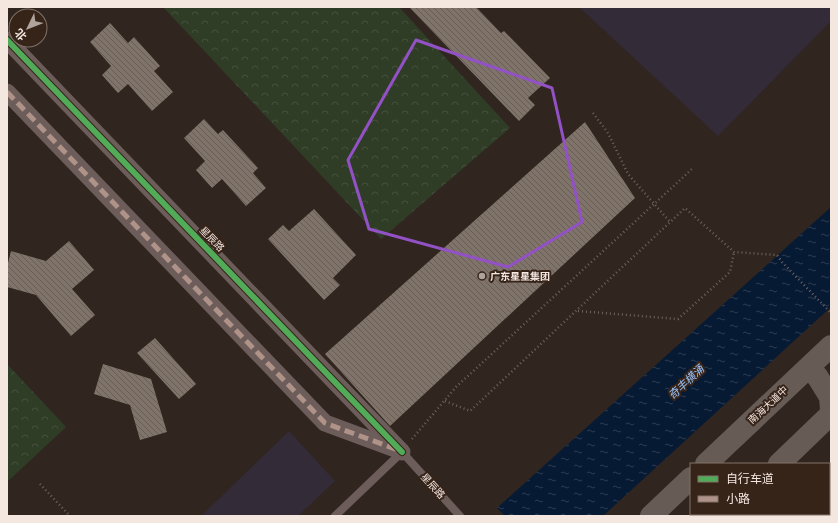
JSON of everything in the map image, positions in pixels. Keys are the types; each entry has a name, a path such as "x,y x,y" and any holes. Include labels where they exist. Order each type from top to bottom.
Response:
{"highway":[{"name":"南海大道中","path":"707,463 831,346"},
{"path":"807,369 817,376 830,397 831,410"},
{"path":"780,463 831,414"},
{"path":"651,516 690,479"}],"street":[{"name":"星辰路","path":"7,40 402,452"},
{"path":"7,92 325,423 402,452"}],"lane":[{"path":"335,516 402,452"},
{"name":"星辰路","path":"402,452 460,516"}],"path":[{"path":"593,112 608,133 628,174 670,222"},
{"path":"402,452 456,387 692,169"},
{"path":"445,401 470,411 686,208 734,252 777,255 831,313"},
{"path":"577,310 678,319 730,272 734,252"},
{"path":"40,484 70,516"}],"highlighted area":[{"path":"416,40 552,88 582,222 508,267 369,229 348,160"}],"shaded area":[{"path":"579,7 831,7 831,21 718,136"},
{"path":"289,431 335,481 298,516 201,516"}],"green space":[{"path":"163,7 399,7 510,128 381,239"},
{"path":"7,364 66,427 7,482"}],"water":[{"name":"奇丰横涌","path":"831,207 831,307 603,516 505,516 497,508"}],"building":[{"path":"409,7 476,7 501,33 504,31 550,78 528,98 535,105 519,121"},
{"path":"110,23 128,43 134,37 160,66 154,71 173,92 152,111 128,84 118,93 102,75 111,66 90,42"},
{"path":"204,119 218,134 223,130 258,168 253,173 266,188 246,206 222,179 212,188 196,170 205,161 184,138"},
{"name":"广东星星集团","path":"585,122 635,198 390,426 325,354"},
{"path":"314,209 356,255 333,278 340,285 324,300 268,239 283,225 289,231"},
{"path":"69,241 94,270 72,289 95,315 71,336 36,295 7,287 7,267 11,251 46,261"},
{"path":"155,338 196,384 179,399 137,353"},
{"path":"103,364 151,379 167,432 140,440 130,405 94,394"}],"marked path":[{"path":"7,92 325,423 398,450"}],"cycle path":[{"path":"7,40 402,452"}],"place":[{"name":"广东星星集团","path":"482,276"}]}
